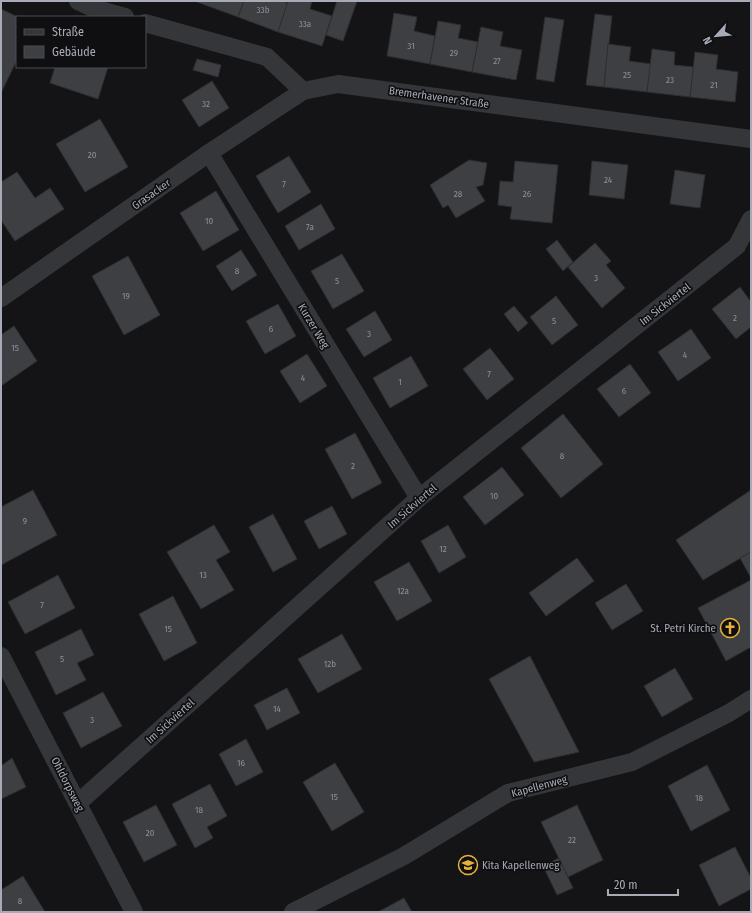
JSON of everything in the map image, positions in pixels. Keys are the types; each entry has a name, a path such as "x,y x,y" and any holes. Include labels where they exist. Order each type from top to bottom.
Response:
{"street":[{"path":"78,1 93,8 121,16"},
{"path":"146,23 267,57 303,91"},
{"name":"Bremerhavener Straße","path":"303,91 338,84 751,139"},
{"name":"Grasacker","path":"1,298 209,153 303,91"},
{"name":"Kurzer Weg","path":"209,153 419,498"},
{"name":"Im Sickviertel","path":"78,803 419,498 737,246 751,219"},
{"name":"Ohldorpsweg","path":"1,656 134,912"},
{"name":"Kapellenweg","path":"293,912 404,856 508,793 632,762 729,713 751,699"}],"building":[{"path":"197,1 244,1 238,17"},
{"path":"244,1 282,1 288,3 278,32 238,17"},
{"path":"288,1 312,1 310,9 332,16 322,46 278,32"},
{"path":"337,1 357,1 343,41 326,35"},
{"path":"1,9 16,16 16,62 1,93"},
{"path":"394,13 417,17 414,31 435,36 430,64 387,56"},
{"path":"595,14 612,16 604,87 586,85"},
{"path":"545,17 564,20 554,82 536,79"},
{"path":"438,21 461,25 458,38 478,42 472,72 430,64"},
{"path":"481,27 503,32 500,46 522,50 516,80 472,72"},
{"path":"608,44 631,47 629,61 651,64 647,92 604,87"},
{"path":"652,49 675,52 674,65 694,67 690,97 647,92"},
{"path":"695,52 718,55 716,69 738,72 735,102 690,97"},
{"path":"197,59 221,65 218,77 193,70"},
{"path":"55,68 108,68 98,99 50,83"},
{"path":"212,81 229,108 199,127 182,100"},
{"path":"100,119 128,167 85,192 56,144"},
{"path":"289,156 311,192 278,213 256,176"},
{"path":"469,160 487,163 483,185 476,187 485,201 456,218 448,205 443,208 430,185"},
{"path":"515,161 558,165 552,223 510,219 512,207 498,205 500,181 513,182"},
{"path":"592,161 628,165 624,199 589,195"},
{"path":"675,170 705,175 700,208 670,204"},
{"path":"17,172 35,198 50,188 64,209 15,241 1,220 1,182"},
{"path":"216,191 239,230 203,251 180,213"},
{"path":"321,204 335,229 299,250 285,226"},
{"path":"557,240 573,262 563,271 546,249"},
{"path":"595,243 611,261 606,265 625,288 602,308 568,267"},
{"path":"241,250 257,275 232,291 216,266"},
{"path":"342,254 364,291 333,309 311,271"},
{"path":"128,256 160,315 124,335 92,276"},
{"path":"740,287 751,302 751,327 736,339 712,309"},
{"path":"556,296 578,325 552,345 530,317"},
{"path":"278,304 296,336 265,354 246,321"},
{"path":"514,306 528,323 518,332 504,314"},
{"path":"375,311 392,340 364,357 346,329"},
{"path":"14,326 37,361 1,386 1,335"},
{"path":"691,329 711,358 678,381 658,352"},
{"path":"490,348 514,379 487,400 463,369"},
{"path":"307,354 327,386 300,403 280,371"},
{"path":"411,356 428,386 390,408 373,378"},
{"path":"630,364 651,393 619,417 597,389"},
{"path":"563,414 603,464 561,498 521,448"},
{"path":"355,433 382,483 352,499 325,449"},
{"path":"502,467 524,495 485,525 463,497"},
{"path":"33,490 57,535 1,565 1,507"},
{"path":"751,490 751,552 703,580 676,540"},
{"path":"332,506 347,534 319,549 304,521"},
{"path":"273,514 297,559 273,572 249,527"},
{"path":"214,525 230,552 216,560 234,590 201,609 167,552"},
{"path":"448,525 466,557 439,573 421,541"},
{"path":"751,552 751,578 740,558"},
{"path":"577,558 594,581 546,616 529,593"},
{"path":"409,562 432,601 397,621 374,582"},
{"path":"58,575 75,608 25,634 8,602"},
{"name":"St. Petri Kirche","path":"751,580 751,647 726,661 698,608"},
{"path":"626,584 643,611 612,630 595,603"},
{"path":"173,596 197,643 164,661 139,614"},
{"path":"81,629 94,655 77,663 86,680 56,695 35,652"},
{"path":"342,634 362,669 318,693 298,659"},
{"path":"530,656 579,752 534,762 489,679"},
{"path":"675,668 693,699 662,717 644,686"},
{"path":"287,688 300,713 267,730 254,705"},
{"path":"103,692 122,726 81,748 63,713"},
{"path":"246,739 263,772 236,786 219,754"},
{"path":"12,758 26,787 1,799 1,766"},
{"path":"335,763 364,812 332,831 303,782"},
{"path":"707,765 730,810 691,831 668,786"},
{"path":"210,784 227,816 207,827 213,838 195,848 172,804"},
{"path":"156,805 177,845 144,862 123,822"},
{"path":"577,805 603,860 568,877 541,822"},
{"path":"735,847 751,878 751,889 719,906 699,865"},
{"path":"559,858 573,888 557,895 543,866"},
{"path":"23,876 45,912 1,912 1,890"},
{"path":"404,898 412,912 378,912"}],"place":[{"name":"St. Petri Kirche","path":"730,628"},
{"name":"Kita Kapellenweg","path":"468,865"}]}
